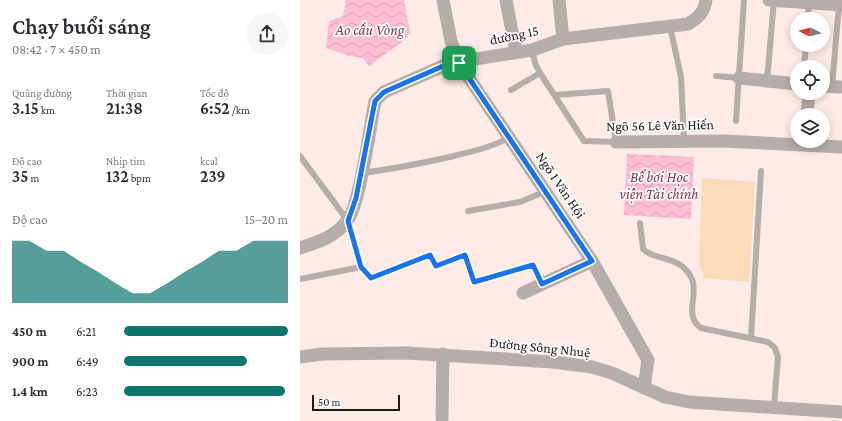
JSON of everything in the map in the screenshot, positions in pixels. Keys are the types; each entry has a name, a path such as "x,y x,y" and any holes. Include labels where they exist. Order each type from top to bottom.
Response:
{"street":[{"name":"Ngõ 1 Văn Hội","path":"446,0 451,41 459,63 592,261 648,360 644,388"},
{"path":"506,0 516,52"},
{"path":"559,0 563,39"},
{"name":"đường 15","path":"348,221 356,198 375,101 384,92 450,63 459,63 532,50 563,39 688,24 700,17 705,8 706,0"},
{"path":"769,0 840,5"},
{"path":"739,78 790,83"},
{"name":"Ngõ 56 Lê Văn Hiến","path":"616,142 684,140 790,143"},
{"name":"Ngõ 56 Lê Văn Hiến","path":"830,146 842,147"},
{"path":"300,248 330,238 348,221"},
{"path":"523,293 592,261"},
{"name":"Đường Sông Nhuệ","path":"300,358 322,354 443,354 553,362 592,367 612,373 665,397 689,402 774,406 842,412"},
{"path":"442,418 443,354"}],"lane":[{"path":"736,121 744,0"},
{"path":"767,81 774,0"},
{"path":"808,12 809,3"},
{"path":"832,86 840,5"},
{"path":"670,26 681,77 684,140"},
{"name":"Ngõ 56 Lê Văn Hiến","path":"532,50 535,63 540,73 584,141 616,142"},
{"path":"511,90 540,73"},
{"path":"716,76 739,78"},
{"path":"555,95 608,91 616,142"},
{"path":"361,173 437,160 500,143 510,137"},
{"path":"300,156 348,221 361,267 371,278 430,255 436,266 465,255 474,282 533,265 542,284"},
{"path":"751,338 761,171"},
{"path":"468,211 520,202 546,191"},
{"path":"640,223 643,249 647,253 662,256 678,264 688,272 693,281 692,315 695,324 701,328 768,342 775,348 778,357 774,406"},
{"path":"300,279 361,267"}],"shaded area":[{"path":"702,178 755,182 749,282 703,278 703,272 699,265"}],"water":[{"name":"Ao cầu Vòng","path":"346,0 404,0 410,32 402,42 369,66 363,58 349,56 326,48 329,21 343,16"},
{"name":"Bể bơi Học viện Tài chính","path":"627,154 694,157 691,219 624,215"}],"route":[{"path":"450,63 459,63 592,261 542,284 533,265 474,282 465,255 436,266 430,255 371,278 361,267 348,221 356,198 375,101 384,92 450,63"}]}
